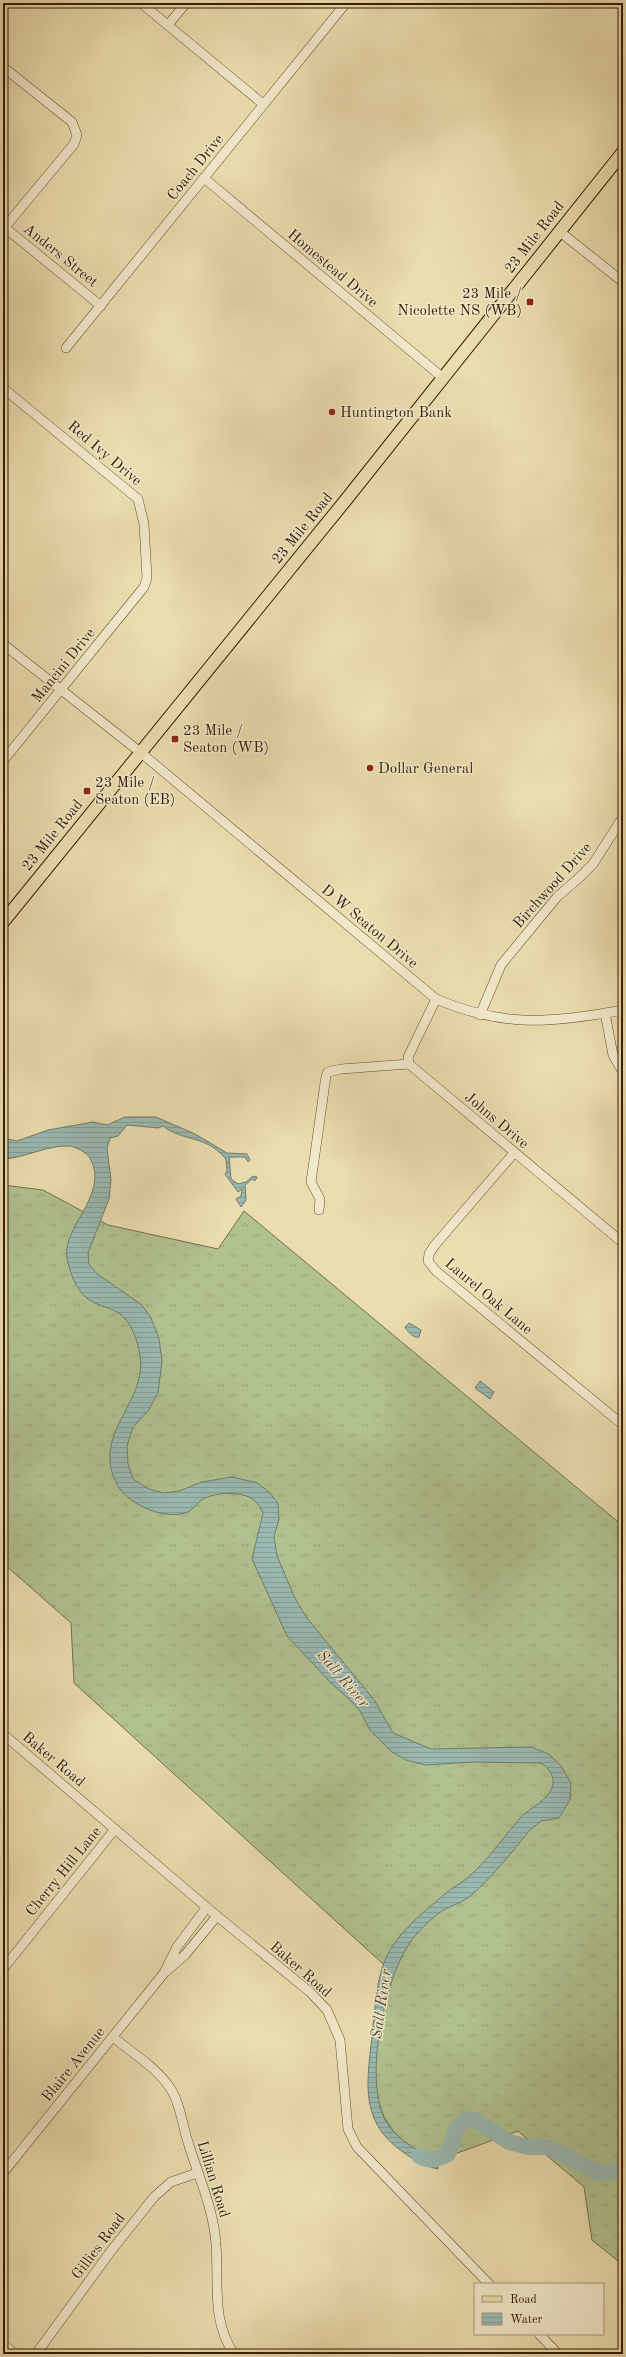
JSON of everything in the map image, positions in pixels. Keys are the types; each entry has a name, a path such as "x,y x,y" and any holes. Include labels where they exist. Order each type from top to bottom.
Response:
{"main road":[{"name":"23 Mile Road","path":"3,922 443,378 623,152"}],"street":[{"path":"141,3 264,104"},
{"path":"168,25 186,3"},
{"name":"Coach Drive","path":"66,348 346,3"},
{"path":"3,67 72,122 76,128 77,135 74,144 4,226"},
{"name":"Homestead Drive","path":"204,178 443,378"},
{"name":"Anders Street","path":"4,226 101,306"},
{"path":"559,231 623,282"},
{"name":"Red Ivy Drive","path":"3,388 138,499 144,524 147,578 144,586"},
{"name":"Mancini Drive","path":"3,761 144,586"},
{"name":"D W Seaton Drive","path":"3,644 140,752 436,999 480,1015 507,1020 541,1021 623,1010"},
{"name":"Birchwood Drive","path":"480,1015 501,965 556,897 593,864 623,817"},
{"path":"319,1210 320,1199 311,1182 326,1076 328,1072 341,1069 409,1064 408,1057 436,999"},
{"path":"605,1013 611,1047 618,1066 623,1072"},
{"name":"Johns Drive","path":"409,1064 623,1243"},
{"name":"Laurel Oak Lane","path":"514,1153 434,1246 429,1254 428,1261 436,1271 623,1425"},
{"name":"Baker Road","path":"3,1734 216,1916 310,1992 327,2010 340,2040 348,2129 357,2147 488,2283"},
{"name":"Cherry Hill Lane","path":"3,1969 115,1829"},
{"name":"Blaire Avenue","path":"164,1973 176,1948 207,1907"},
{"name":"Blaire Avenue","path":"3,2173 164,1973 185,1955 216,1916"},
{"name":"Lillian Road","path":"112,2037 152,2069 169,2085 213,2223 216,2244 216,2304 221,2328 234,2354"},
{"name":"Gillies Road","path":"36,2354 111,2251 154,2197 171,2182 197,2173"},
{"path":"540,2335 558,2354"},
{"path":"3,2344 15,2354"}],"green space":[{"path":"3,1185 43,1190 108,1225 218,1249 244,1211 623,1526 623,2265 592,2240 584,2187 518,2131 438,2160 424,2154 399,2137 389,2125 381,2109 375,2071 379,2029 393,1973 74,1683 71,1623 3,1563"}],"water":[{"path":"125,1117 156,1117 195,1134 227,1153 247,1154 250,1160 248,1162 245,1157 229,1157 231,1179 238,1184 246,1182 253,1176 257,1177 255,1181 252,1179 245,1185 246,1200 241,1207 236,1199 241,1196 242,1189 238,1192 225,1174 227,1171 226,1159 210,1146 178,1134 163,1126 158,1128 127,1125 118,1136 110,1138 107,1148 111,1180 109,1199 88,1253 89,1264 96,1273 142,1305 151,1318 159,1339 162,1361 158,1393 148,1411 133,1427 127,1446 128,1464 133,1479 149,1489 164,1493 179,1491 202,1482 232,1477 258,1483 270,1493 278,1503 279,1519 274,1537 277,1556 295,1598 307,1618 375,1701 393,1733 431,1749 531,1747 549,1754 561,1766 571,1783 570,1800 559,1818 541,1821 530,1830 486,1882 469,1897 436,1915 415,1936 404,1952 394,1975 386,2001 380,2029 377,2058 377,2085 381,2108 389,2126 394,2132 411,2146 438,2160 438,2169 415,2160 388,2139 378,2125 371,2110 368,2095 369,2061 375,2005 381,1973 388,1953 406,1929 434,1903 473,1873 521,1817 546,1797 552,1788 552,1777 549,1770 541,1763 473,1762 425,1765 406,1760 392,1752 370,1730 360,1711 351,1701 330,1682 287,1636 252,1559 263,1513 255,1501 243,1495 230,1493 210,1496 203,1499 188,1512 179,1514 159,1513 139,1505 123,1493 118,1486 111,1467 110,1451 114,1435 135,1390 140,1374 139,1350 136,1338 130,1325 122,1316 113,1310 91,1301 80,1291 71,1274 67,1257 67,1246 71,1234 90,1197 94,1184 95,1171 90,1158 86,1154 75,1147 69,1146 52,1147 3,1159 3,1138 17,1141 48,1130 93,1122 107,1125"},
{"path":"409,1323 421,1330 419,1337 413,1336 406,1329 405,1327"},
{"path":"480,1381 494,1392 490,1399 475,1388"}],"waterway":[{"name":"Salt River","path":"419,2156 434,2160 448,2154 456,2129 465,2119 475,2120 509,2142 528,2147 548,2147 599,2173 620,2171 623,2169"}],"place":[{"name":"23 Mile / Nicolette NS (WB)","path":"530,302"},
{"name":"Huntington Bank","path":"332,412"},
{"name":"23 Mile / Seaton (WB)","path":"175,739"},
{"name":"Dollar General","path":"370,768"},
{"name":"23 Mile / Seaton (EB)","path":"87,791"}]}
